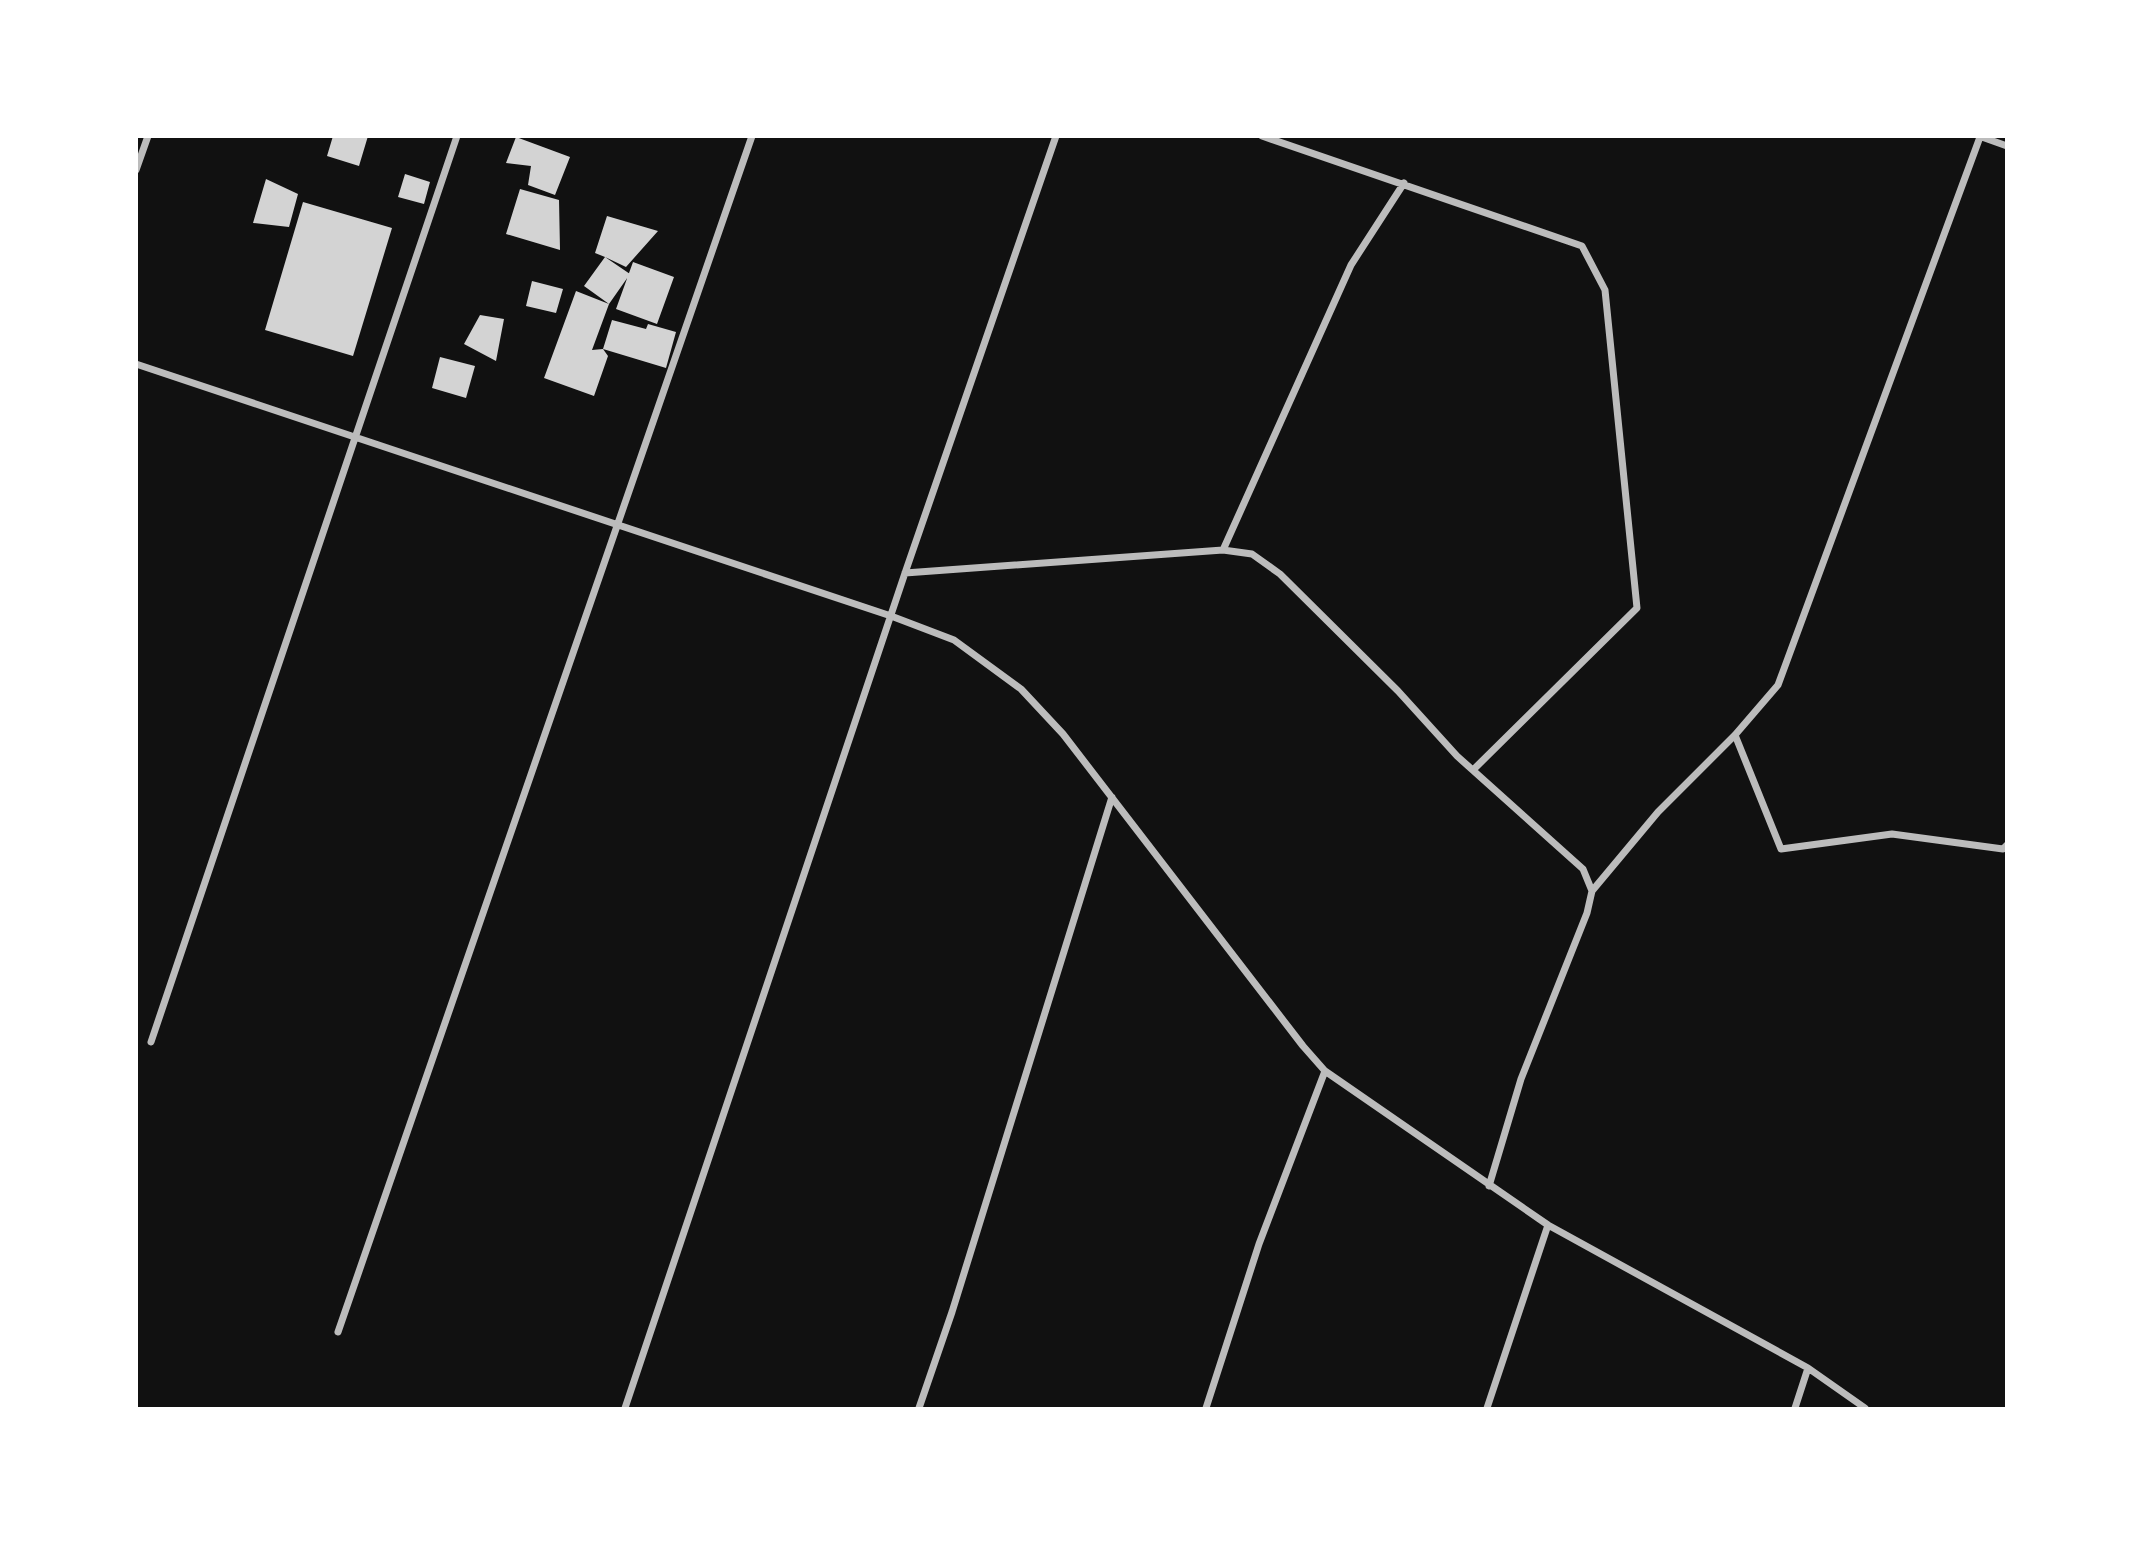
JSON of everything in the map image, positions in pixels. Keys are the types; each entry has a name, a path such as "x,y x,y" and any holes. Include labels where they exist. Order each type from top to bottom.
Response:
{"street":[{"path":"136,170 148,136"},
{"path":"151,1042 457,136"},
{"path":"338,1332 752,136"},
{"path":"625,1409 905,573 1056,136"},
{"path":"1262,136 1583,246 1605,290 1637,608 1473,770"},
{"path":"1489,1186 1521,1079 1587,913 1592,891 1658,812 1735,735 1778,685 1980,137 2007,146"},
{"path":"1223,550 1351,265 1404,183"},
{"path":"136,364 891,616 954,640 1021,689 1063,734 1325,1071 1548,1225 1808,1368 1864,1409"},
{"path":"905,573 1223,550 1252,554 1280,574 1473,770 1583,869 1592,891"},
{"path":"1735,735 1781,849 1892,834 2003,849 2007,845"},
{"path":"919,1409 952,1312 1112,797"},
{"path":"1206,1409 1259,1244 1325,1071"},
{"path":"1487,1409 1548,1225"},
{"path":"1795,1409 1808,1368"}],"building":[{"path":"333,136 368,136 359,166 327,156"},
{"path":"516,137 570,157 555,195 528,185 531,166 506,163"},
{"path":"405,174 430,182 424,204 398,197"},
{"path":"266,179 298,194 289,227 253,223"},
{"path":"520,189 559,200 560,250 506,234"},
{"path":"303,202 392,228 353,356 265,330"},
{"path":"607,216 658,231 626,267 595,253"},
{"path":"605,257 630,274 609,304 584,286"},
{"path":"633,262 674,277 657,324 616,309"},
{"path":"532,281 563,289 556,313 526,306"},
{"path":"576,291 609,304 592,350 603,349 608,356 594,396 544,378"},
{"path":"480,315 504,319 496,361 464,344"},
{"path":"612,320 646,329 648,324 676,332 666,368 603,349"},
{"path":"440,357 475,366 466,398 432,388"}]}
